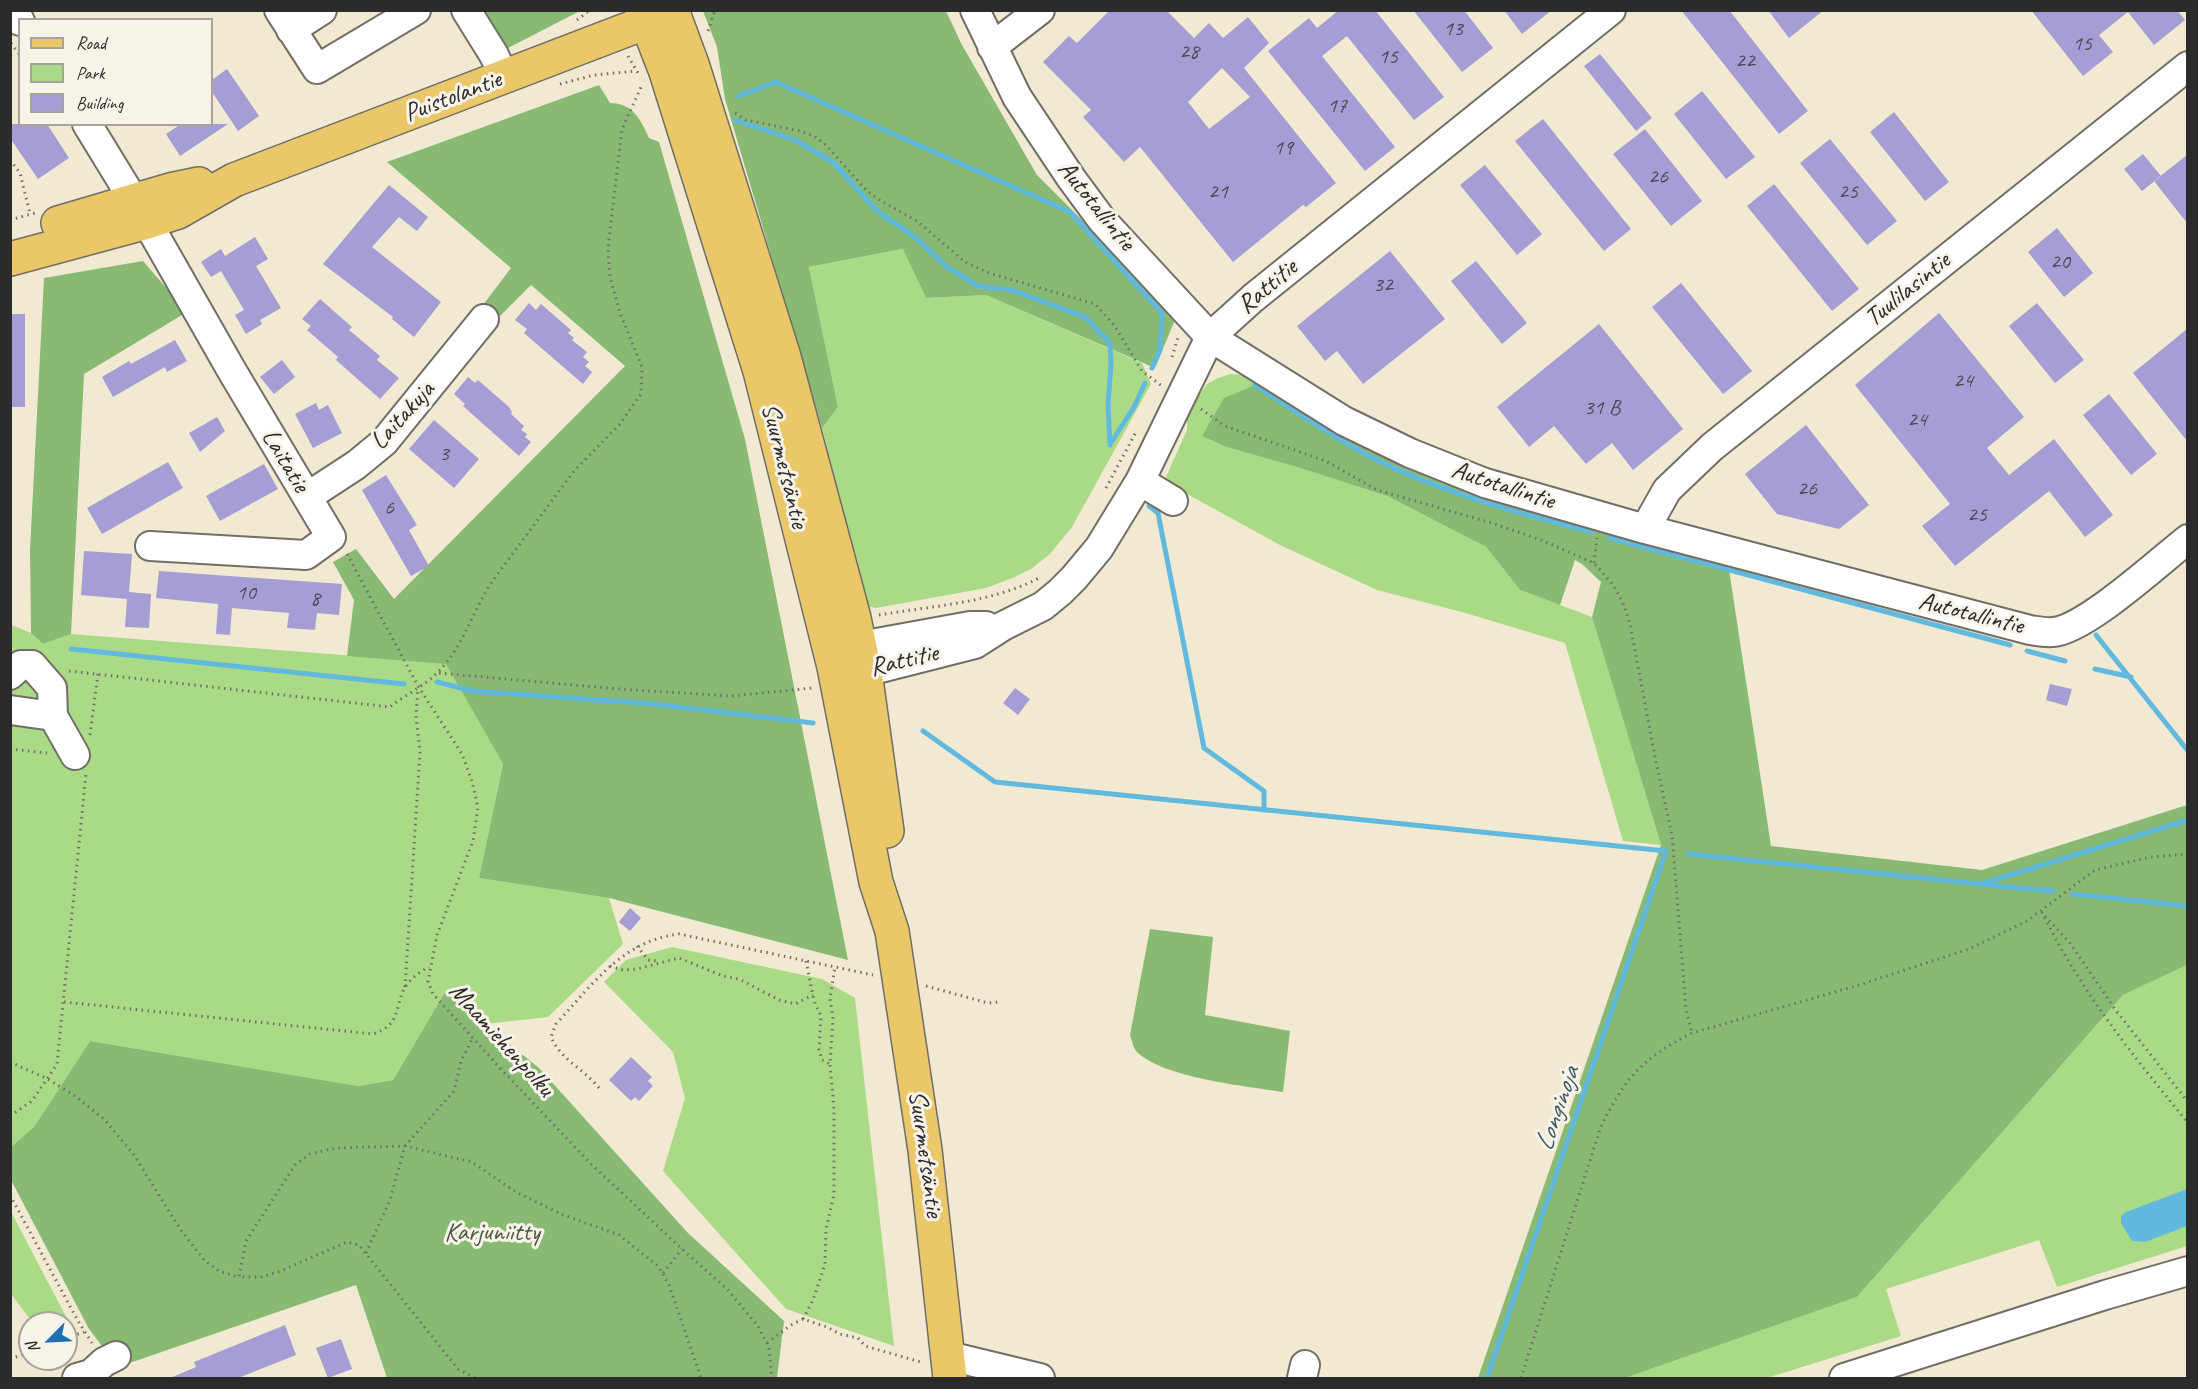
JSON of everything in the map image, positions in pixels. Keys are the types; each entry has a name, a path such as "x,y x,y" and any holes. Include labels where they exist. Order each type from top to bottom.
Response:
{"main road":[{"name":"Puistolantie","path":"20,226 141,212 178,212 234,180 616,34 658,14"},
{"name":"Suurmetsäntie","path":"658,14 666,72 760,370 846,658"},
{"name":"Suurmetsäntie","path":"658,14 692,64 784,357 894,881 892,931 925,1150 940,1365"},
{"name":"Puistolantie","path":"10,259 141,212"}],"street":[{"path":"322,10 285,20 317,69 416,10"},
{"path":"466,10 494,55 504,77"},
{"name":"Autotallintie","path":"975,10 1017,97 1071,178 1102,220 1184,306 1210,337 1344,421 1410,453 1485,483 1645,529 2030,630 2054,632 2071,627 2091,616 2187,539"},
{"path":"992,47 1040,10"},
{"name":"Rattitie","path":"846,658 975,644 1003,626 1043,606 1074,578 1099,548 1140,481 1166,392 1210,337 1269,285 1611,10"},
{"name":"Tuulilasintie","path":"1645,529 1667,490 1712,447 2187,66"},
{"name":"Laitatie","path":"88,126 141,212 242,390 331,537"},
{"name":"Laitakuja","path":"307,497 356,465 384,442 484,319"},
{"path":"1140,481 1173,501"},
{"path":"150,546 306,555 331,537"},
{"path":"21,668 52,688 53,716 84,756"},
{"path":"10,710 53,716"},
{"path":"1844,1378 2187,1271"},
{"path":"77,1378 91,1374 110,1359"},
{"path":"940,1365 1040,1378"}],"path":[{"path":"616,34 640,76"},
{"path":"21,668 64,670 390,707 438,673 468,630 479,601 490,583 574,471 620,425 641,394 642,367 620,313 610,277 608,248 622,129 644,81 648,92"},
{"path":"730,106 736,114 746,120 814,136 826,145 867,191 917,221 965,262 989,273 1095,304 1114,325 1142,371 1166,392 1225,426 1326,461 1377,490 1492,523 1541,540 1594,563 1614,586 1630,624 1672,834 1686,1009 1692,1033"},
{"path":"10,159 20,173 20,226"},
{"path":"1168,366 1177,347 1184,306"},
{"path":"1164,375 1166,392"},
{"path":"1103,494 1140,424"},
{"name":"Maamiehenpolku","path":"331,537 345,551 418,686 462,754 478,808 472,841 437,935 428,982 433,994 591,1164 727,1289 758,1326 770,1348 772,1378"},
{"path":"438,673 731,696 846,658 1043,576"},
{"path":"10,1116 32,1101 57,1064 84,756 98,674"},
{"path":"64,1002 373,1034 385,1030 393,1023 405,988 420,752 416,716 418,686"},
{"path":"1521,1378 1600,1129 1615,1098 1634,1072 1669,1044 1692,1033 1856,986 1958,952 2003,933 2042,912 2095,870 2151,857 2187,854"},
{"path":"2042,912 2070,943 2117,1012 2187,1101"},
{"path":"2042,912 2058,947 2123,1043 2187,1123"},
{"path":"599,1088 571,1065 555,1047 551,1037 556,1024 610,966 637,946 661,936 679,934 873,975 900,978 988,1003 1000,1002"},
{"path":"637,946 648,960 661,962"},
{"path":"610,966 623,970 637,969 679,958 723,976 739,979 779,1000 795,1004 813,995"},
{"path":"806,961 813,995 821,1016 819,1050 822,1060 830,1064"},
{"path":"405,988 417,973 430,966"},
{"path":"767,1343 803,1319 813,1300 825,1264 826,1229 834,1194 834,1109 830,1064 834,1017 830,999 835,967"},
{"path":"366,1253 390,1200 405,1146 454,1090 461,1061 473,1038"},
{"path":"10,1062 48,1079 75,1096 105,1120 134,1155 180,1229 204,1260 219,1271 239,1277 261,1277 347,1242 359,1245 458,1369 476,1378"},
{"path":"239,1277 246,1241 295,1164 310,1154 336,1148 405,1146 472,1162 516,1192 561,1214 619,1235 658,1266 663,1273 701,1378"},
{"path":"10,1195 84,1332 110,1359"},
{"path":"663,1273 682,1249"},
{"path":"803,1319 827,1326 840,1334 858,1338 865,1346 940,1365"},
{"path":"78,1334 84,1332"}],"green space":[{"path":"483,11 580,11 508,48"},
{"path":"703,11 946,11 962,45 1037,175 1177,315 1155,368 986,295 926,298 903,249 809,267 838,407 822,428 725,99 717,47"},
{"path":"599,85 610,103 630,109 639,119 649,138 659,142 745,439 848,960 609,898 479,878 503,764 446,664 347,656 354,600 333,562 356,549 394,599 625,366 531,285 499,317 483,305 511,268 387,162"},
{"path":"904,249 926,298 986,295 1142,363 1151,384 1072,527 1050,554 1031,569 986,588 876,608 867,606 822,428 838,407 809,267"},
{"path":"143,261 187,312 84,374 71,634 43,644 31,633 30,550 44,278"},
{"path":"1231,374 1246,375 1260,383 1202,436 1226,447 1387,496 1486,547 1520,590 1592,617 1661,845 1623,841 1565,643 1462,612 1377,590 1280,545 1178,489 1166,477 1187,430 1187,413 1207,384"},
{"path":"1260,383 1428,477 1558,519 1728,563 1771,846 1982,870 2187,805 2187,965 2123,995 1857,1297 1625,1378 1478,1378 1661,845 1592,617 1601,582 1575,560 1560,605 1520,590 1486,547 1387,496 1226,447 1202,436 1224,398"},
{"path":"11,625 31,633 43,644 71,634 446,663 503,764 479,878 609,898 623,944 548,1017 486,1024 445,992 393,1080 358,1086 90,1041 34,1127 11,1148"},
{"path":"1150,929 1213,937 1205,1015 1290,1031 1283,1092 1206,1080 1166,1068 1149,1061 1137,1052 1130,1035"},
{"path":"672,947 822,979 855,998 894,1346 786,1309 663,1171 685,1098 673,1052 604,982 626,960"},
{"path":"2187,965 2187,1246 2057,1287 2039,1240 1886,1289 1901,1336 1767,1378 1625,1378 1857,1297 2123,995"},
{"name":"Karjuniitty","path":"445,992 539,1068 688,1233 784,1321 777,1378 387,1378 356,1285 118,1367 89,1329 11,1180 10,1148 34,1127 90,1041 358,1086 393,1080"},
{"path":"10,1210 63,1311 24,1311 11,1294"}],"water":[{"path":"2187,1189 2187,1226 2145,1242 2132,1241 2121,1223 2121,1216 2126,1212"}],"building":[{"path":"1110,10 1166,10 1194,38 1209,23 1223,38 1248,17 1269,43 1244,68 1336,183 1306,207 1303,205 1233,262 1140,147 1124,162 1083,117 1091,110 1043,62 1069,36 1077,43","holes":["1222,68 1250,97 1209,129 1188,102"]},
{"path":"1339,10 1375,10 1444,97 1414,120 1347,36 1322,56 1395,147 1365,171 1268,51 1309,18 1317,28"},
{"path":"1413,10 1464,10 1493,48 1462,72"},
{"path":"1504,10 1552,10 1522,34"},
{"path":"1681,10 1729,10 1808,111 1779,134"},
{"path":"1768,10 1824,10 1789,38"},
{"path":"2031,10 2177,10 2185,20 2154,45 2128,12 2099,35 2113,52 2083,76"},
{"path":"1600,54 1652,118 1636,131 1584,66"},
{"path":"227,69 259,116 238,131 213,94 213,79"},
{"path":"1702,91 1755,157 1726,179 1674,114"},
{"path":"1894,112 1949,182 1925,201 1870,132"},
{"path":"1543,119 1631,229 1604,251 1515,141"},
{"path":"10,124 48,126 69,158 38,179 10,138"},
{"path":"228,124 180,156 166,134 178,126"},
{"path":"1645,129 1702,201 1671,226 1613,154"},
{"path":"1830,139 1897,221 1867,245 1800,163"},
{"path":"2143,154 2161,176 2142,191 2124,169"},
{"path":"2187,155 2187,223 2154,181"},
{"path":"1485,165 1542,234 1517,255 1460,185"},
{"path":"1774,184 1859,289 1832,311 1747,206"},
{"path":"389,185 428,217 417,231 399,217 372,247 441,302 414,337 392,319 393,317 323,264"},
{"path":"2057,228 2093,273 2064,297 2028,252"},
{"path":"255,237 268,259 256,266 281,308 260,320 262,324 246,334 235,315 244,310 221,271 211,277 201,262 221,249 225,256"},
{"path":"1390,251 1445,319 1363,384 1337,351 1325,361 1297,326"},
{"path":"1476,261 1527,323 1502,344 1451,281"},
{"path":"1681,283 1752,371 1723,394 1652,307"},
{"path":"320,299 352,327 349,330 380,356 377,360 399,378 380,399 336,360 338,357 307,330 311,326 302,319"},
{"path":"529,303 536,310 541,304 571,330 568,333 574,338 572,340 587,352 583,357 589,362 585,366 592,372 583,384 524,333 527,329 515,320"},
{"path":"2037,303 2084,360 2055,383 2009,326"},
{"path":"1939,313 2024,417 1987,448 2009,475 2054,439 2113,515 2085,537 2049,491 1955,566 1922,526 1950,504 1855,385"},
{"path":"10,314 25,314 25,407 10,407"},
{"path":"1599,324 1683,429 1633,470 1612,443 1586,464 1554,426 1529,447 1497,407"},
{"path":"2187,329 2187,441 2133,373"},
{"path":"175,340 187,361 167,372 165,367 113,397 102,377 129,361 131,364"},
{"path":"282,360 295,377 274,394 260,377"},
{"path":"468,377 475,383 478,380 509,407 511,414 524,426 521,430 527,434 525,437 531,442 519,456 463,406 465,404 454,394"},
{"path":"2109,394 2157,454 2131,475 2083,415"},
{"path":"316,403 319,410 328,405 342,433 313,448 295,414"},
{"path":"217,417 225,431 200,452 189,433"},
{"path":"434,420 479,459 454,488 409,449"},
{"path":"1806,425 1869,505 1839,529 1777,514 1745,474"},
{"path":"168,462 183,488 102,534 87,508"},
{"path":"264,464 278,489 220,521 206,496"},
{"path":"386,475 417,525 409,530 429,566 411,576 362,490"},
{"path":"84,551 132,554 129,592 151,594 149,628 125,627 127,599 81,595"},
{"path":"159,571 342,584 339,615 317,613 315,630 287,628 289,613 232,608 230,635 216,634 218,604 156,598"},
{"path":"2050,684 2072,689 2067,706 2046,700"},
{"path":"1015,688 1030,699 1018,715 1003,703"},
{"path":"630,908 641,918 630,931 619,922"},
{"path":"631,1057 652,1077 648,1081 653,1086 639,1101 635,1097 631,1101 609,1080"},
{"path":"285,1325 296,1355 238,1378 170,1378 196,1367 194,1362"},
{"path":"341,1339 352,1369 328,1378 316,1348"}],"waterway":[{"path":"739,96 776,82 1070,212 1162,313 1160,350 1152,368"},
{"path":"735,120 795,140 834,163 876,210 916,238 947,267 978,286 1012,290 1085,317 1110,343 1108,405 1110,445"},
{"path":"1110,444 1134,407 1145,383"},
{"path":"1255,385 1343,441 1373,458 1426,482 1480,501 1591,532"},
{"path":"1149,506 1158,513 1204,748 1264,791 1264,810"},
{"path":"1610,538 2010,645"},
{"path":"2096,635 2188,751"},
{"path":"71,649 404,684"},
{"path":"2027,651 2065,661"},
{"path":"2095,669 2131,677"},
{"path":"437,682 473,691 654,704 813,723"},
{"name":"Longinoja","path":"923,731 995,782 1666,851 1487,1378"},
{"path":"1688,854 1981,884 2188,820"},
{"path":"1986,885 2053,891"},
{"path":"2073,894 2188,906"}]}
